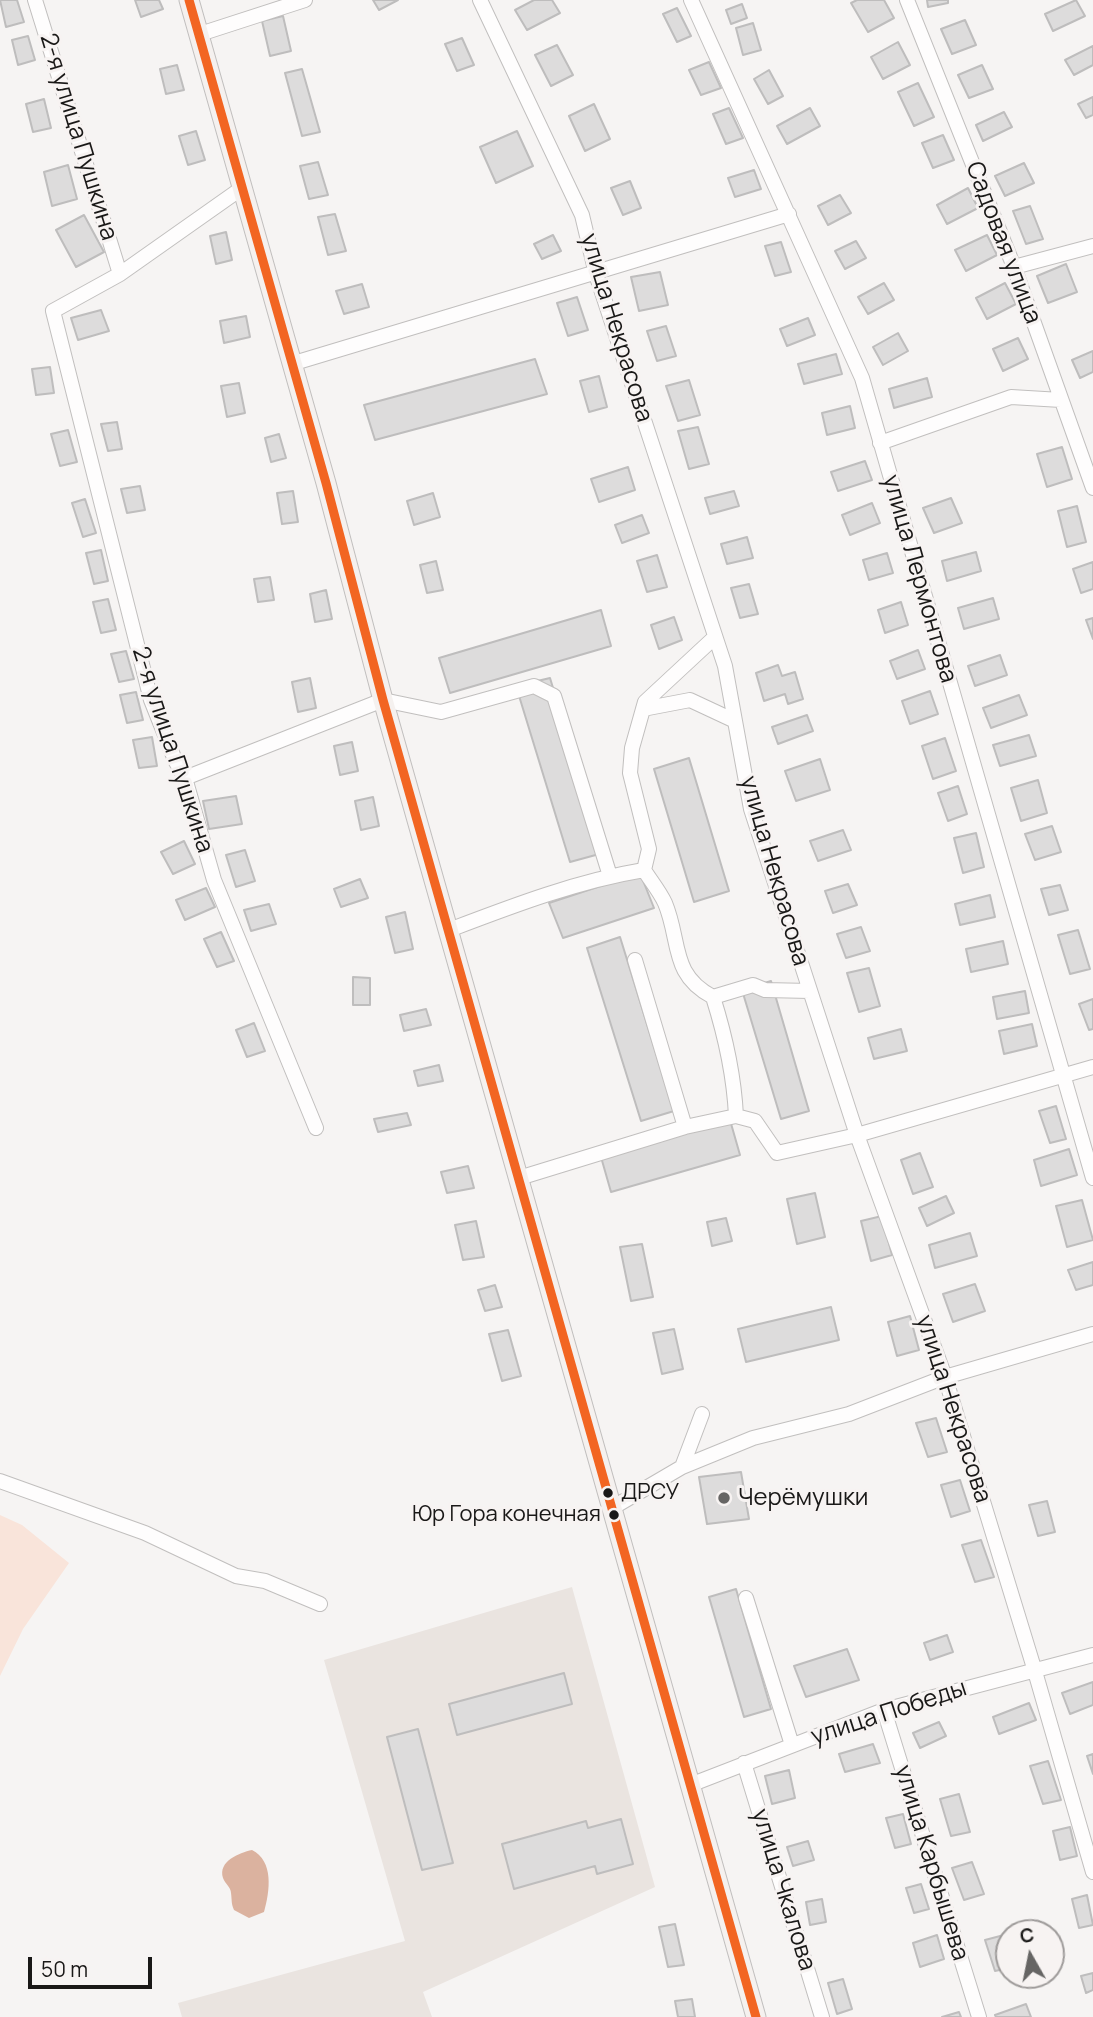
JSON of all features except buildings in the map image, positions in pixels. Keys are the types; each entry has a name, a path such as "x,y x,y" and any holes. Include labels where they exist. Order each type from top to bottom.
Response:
{"main road":[{"path":"189,0 201,34 383,699 755,2017"}],"street":[{"name":"2-я улица Пушкина","path":"35,0 120,274"},
{"path":"201,34 305,0"},
{"name":"улица Некрасова","path":"480,0 582,215 596,274 725,666 751,809 857,1135 945,1377 1093,1872"},
{"name":"улица Лермонтова","path":"691,0 862,378 1093,1178"},
{"name":"Садовая улица","path":"907,0 1014,267 1093,488"},
{"name":"2-я улица Пушкина","path":"243,188 120,274 53,311 151,700 185,778 214,880 316,1128"},
{"path":"291,364 789,214"},
{"path":"1014,267 1093,246"},
{"path":"880,443 1011,397 1061,400"},
{"path":"715,637 645,702 632,748 630,773 649,849 644,870 665,903 684,973 698,989 713,997 724,1030 735,1093 736,1116"},
{"path":"185,778 383,699 441,712 534,686 554,696 583,782 610,876"},
{"path":"643,709 690,700 735,721"},
{"path":"449,930 496,912 610,876 644,870"},
{"path":"635,960 685,1127"},
{"path":"713,997 753,985 765,990 810,991"},
{"path":"519,1178 685,1127 736,1116 755,1121 777,1153 857,1135 1093,1067"},
{"path":"612,1508 682,1467 753,1438 849,1414 945,1377 1093,1334"},
{"path":"682,1467 702,1414"},
{"path":"0,1481 145,1533 236,1576 265,1581 320,1604"},
{"path":"746,1598 792,1745"},
{"name":"улица Победы","path":"690,1785 884,1710 1034,1668 1093,1655"},
{"name":"улица Карбышева","path":"884,1710 979,2017"},
{"name":"улица Чкалова","path":"744,1763 822,2017"}],"shaded area":[{"path":"0,1515 22,1525 69,1563 23,1629 0,1676"},
{"path":"572,1587 655,1887 423,1992 432,2017 182,2017 178,2003 405,1941 324,1660"},
{"path":"252,1850 264,1861 269,1886 264,1912 249,1918 234,1910 231,1891 222,1872 231,1859"}],"transit line":[{"path":"189,0 326,483 383,700 756,2017"}],"place":[{"name":"ДРСУ","path":"608,1493"},
{"name":"Черёмушки","path":"724,1498"},
{"name":"Юр Гора конечная","path":"614,1515"}]}
